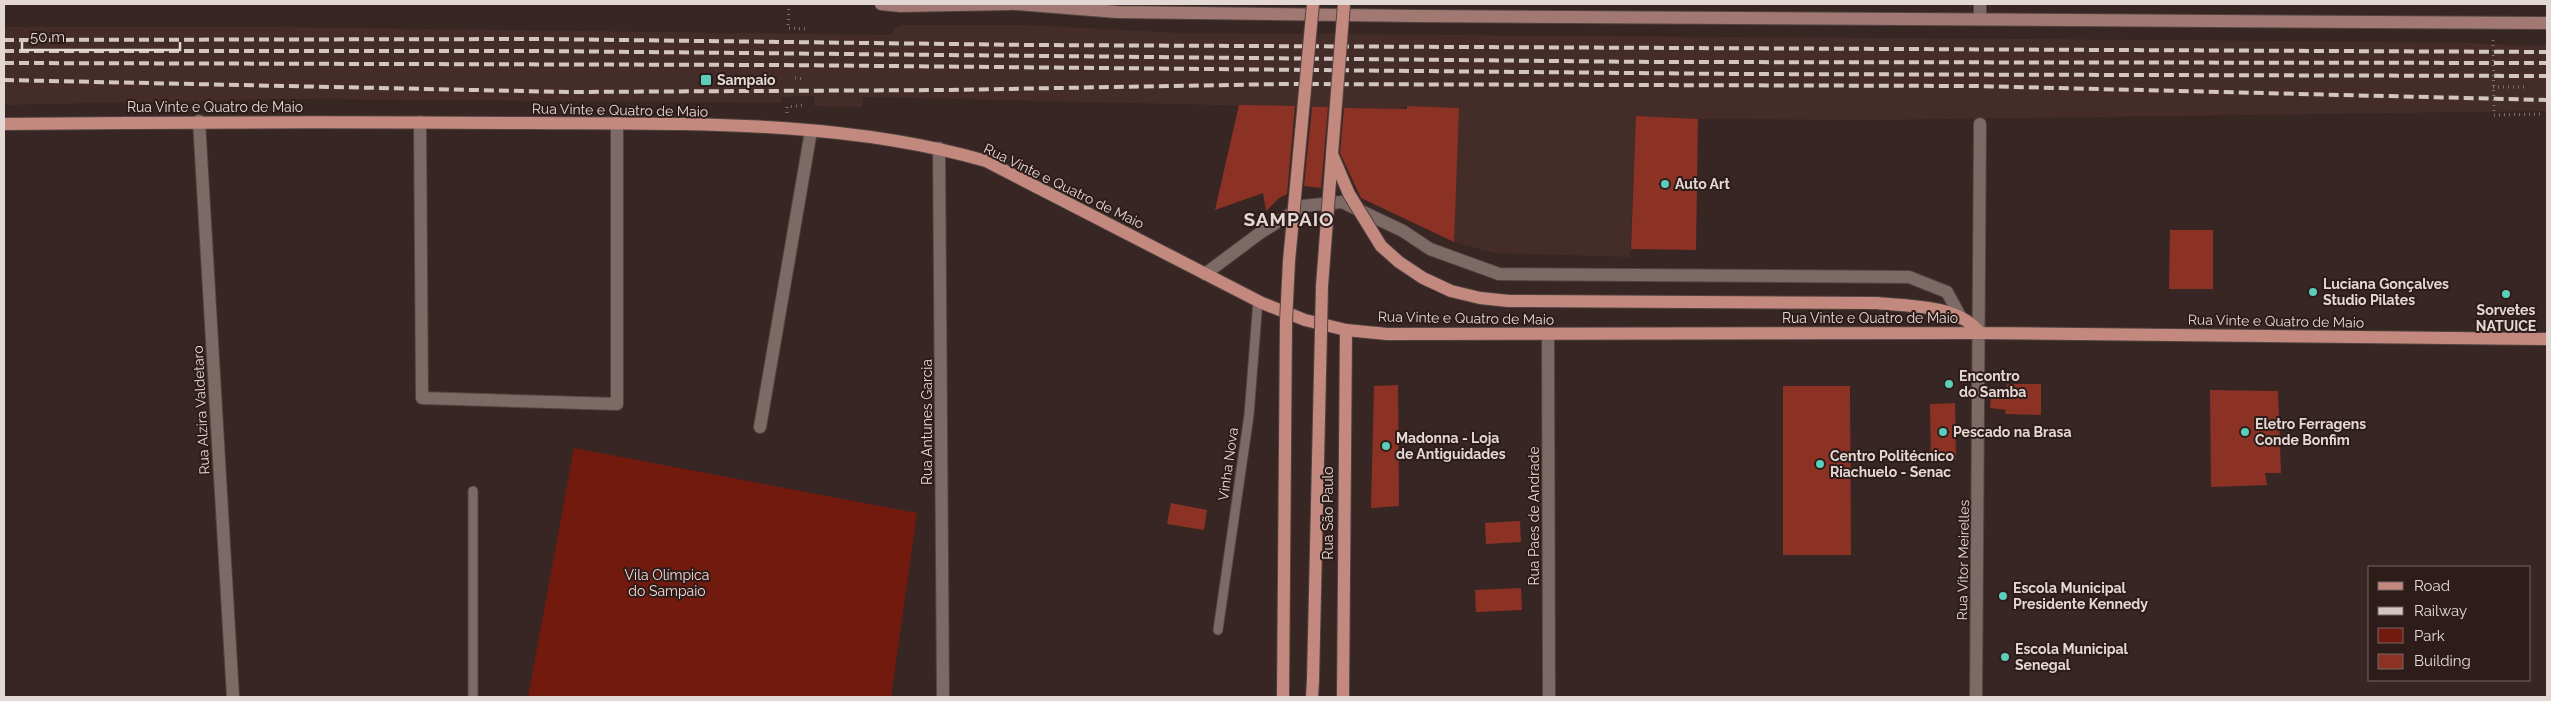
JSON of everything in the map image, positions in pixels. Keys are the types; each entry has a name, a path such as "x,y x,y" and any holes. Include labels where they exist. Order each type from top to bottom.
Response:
{"main road":[{"path":"881,4 900,6 1012,4"},
{"path":"1016,4 1127,12 2547,23"},
{"path":"1283,697 1284,372 1288,261 1313,4"},
{"path":"1312,697 1322,286 1344,4"},
{"name":"Rua Vinte e Quatro de Maio","path":"4,124 199,121 617,123 811,131 868,136 939,148 986,161 1258,300 1305,320 1346,330 1387,334 1980,333 2547,339"},
{"path":"1332,154 1349,194 1381,246 1423,278 1451,291 1480,298 1508,301 1877,303 1935,310 1960,316 1970,320 1980,333"},
{"name":"Rua São Paulo","path":"1342,697 1346,330"}],"street":[{"path":"1980,4 1980,19"},
{"name":"Rua Alzira Valdetaro","path":"199,121 233,697"},
{"path":"420,122 422,398 617,404 617,123"},
{"name":"Rua Vitor Meirelles","path":"1976,697 1980,124"},
{"path":"760,427 811,131"},
{"name":"Rua Antunes Garcia","path":"939,148 943,697"},
{"name":"Rua Vinte e Quatro de Maio","path":"1205,274 1260,233 1303,206 1342,202 1403,230 1430,249 1499,274 1909,276 1947,292 1960,316"},
{"name":"Rua Paes de Andrade","path":"1548,334 1549,697"}],"lane":[{"name":"Vinha Nova","path":"1218,630 1249,415 1258,300"},
{"path":"473,491 473,697"}],"path":[{"path":"789,4 788,28 806,29"},
{"path":"2493,40 2494,115 2540,114"},
{"path":"795,78 805,79"},
{"path":"2493,87 2528,87"},
{"path":"787,107 804,105"}],"shaded area":[{"path":"901,25 1027,25 1182,33 2178,40 2472,43 2540,46 2547,43 2547,111 1879,120 1669,119 1636,117 1630,257 1494,253 1454,242 1458,108 1407,106 1398,109 863,97 862,107 814,106 814,96 782,97 782,103 291,99 4,105 4,27 286,27 886,35 893,33 895,28"}],"green space":[{"name":"Vila Olímpica do Sampaio","path":"574,448 917,513 891,697 528,697"}],"building":[{"path":"1239,105 1295,106 1287,194 1279,198 1266,211 1263,193 1215,210"},
{"path":"1407,106 1459,108 1454,242 1361,198 1340,153 1344,108 1407,109"},
{"path":"1312,107 1328,107 1321,188 1304,186"},
{"name":"Auto Art","path":"1636,116 1698,119 1696,250 1631,249"},
{"path":"2170,230 2213,230 2213,289 2169,289"},
{"path":"2007,384 2041,384 2041,415 2005,414 2006,410 1990,408 1991,390 2006,390"},
{"name":"Madonna - Loja de Antiguidades","path":"1398,385 1399,506 1371,508 1374,386"},
{"name":"Centro Politécnico Riachuelo - Senac","path":"1783,386 1850,386 1851,555 1783,555"},
{"name":"Eletro Ferragens Conde Bonfim","path":"2210,390 2278,391 2281,473 2265,473 2267,485 2211,487"},
{"name":"Pescado na Brasa","path":"1955,403 1956,460 1931,460 1930,404"},
{"path":"1171,503 1207,510 1204,530 1167,524"},
{"path":"1520,521 1521,542 1486,544 1485,523"},
{"path":"1521,588 1522,610 1476,612 1475,590"}],"railway":[{"path":"4,40 539,39 1032,45 2547,52"},
{"path":"4,51 540,51 1657,62 2547,63"},
{"path":"4,63 780,65 1738,74 2547,76"},
{"path":"4,80 568,92 946,90 1283,84 1976,86 2547,100"}],"place":[{"name":"Sampaio","path":"706,80"},
{"name":"Auto Art","path":"1665,184"},
{"name":"Luciana Gonçalves Studio Pilates","path":"2313,292"},
{"name":"Sorvetes NATUICE","path":"2506,294"},
{"name":"Encontro do Samba","path":"1949,384"},
{"name":"Pescado na Brasa","path":"1943,432"},
{"name":"Eletro Ferragens Conde Bonfim","path":"2245,432"},
{"name":"Madonna - Loja de Antiguidades","path":"1386,446"},
{"name":"Centro Politécnico Riachuelo - Senac","path":"1820,464"},
{"name":"Escola Municipal Presidente Kennedy","path":"2003,596"},
{"name":"Escola Municipal Senegal","path":"2005,657"}],"district":[{"name":"SAMPAIO","path":"1289,219"}]}
